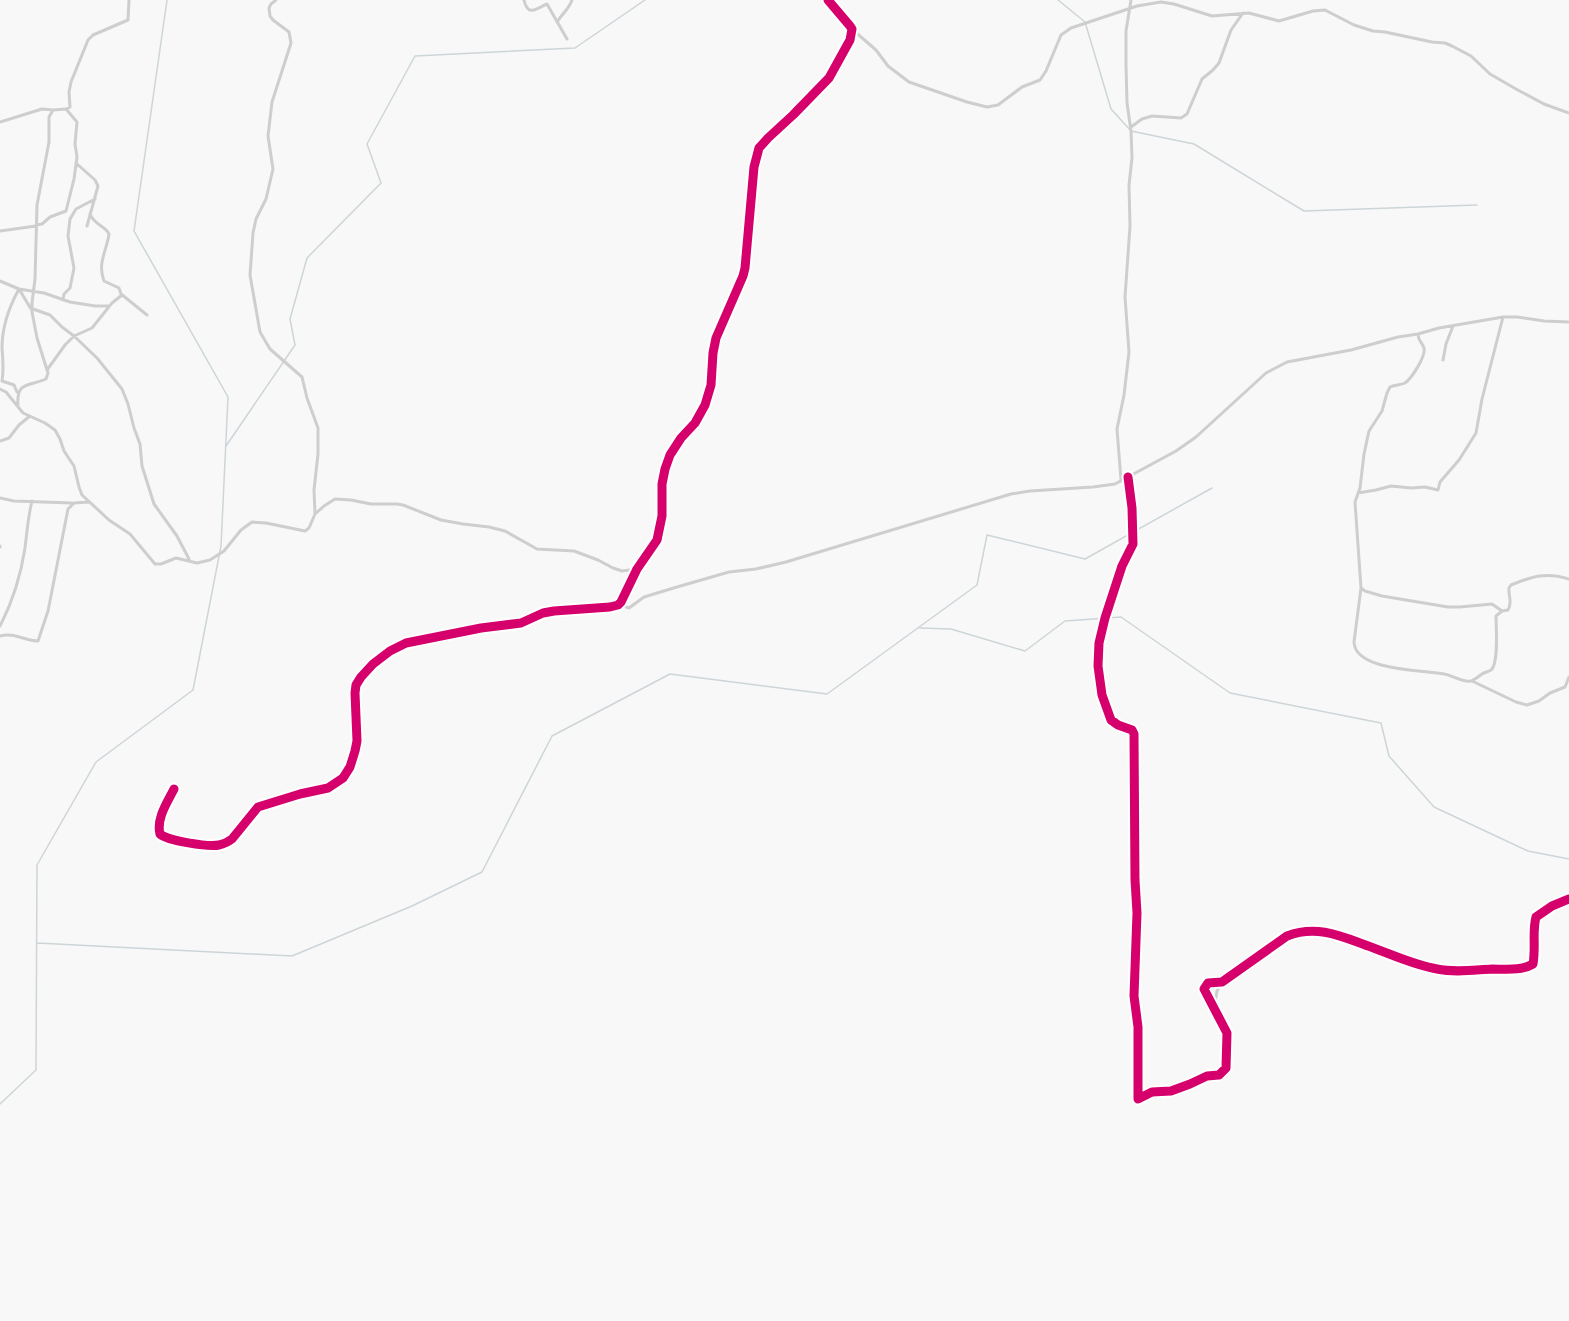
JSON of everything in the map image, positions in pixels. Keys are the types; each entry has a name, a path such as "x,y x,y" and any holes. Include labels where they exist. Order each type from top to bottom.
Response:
{"street":[{"path":"0,122 42,109 66,109 70,105 70,88 86,44 93,35 126,22 129,0"},
{"path":"276,0 271,2 270,16 289,32 291,43 272,102 268,136 273,169 266,199 255,223 250,275 261,332 270,349 302,377 318,428 314,490 315,514"},
{"path":"524,0 527,8 531,10 547,4 567,39"},
{"path":"557,22 572,0"},
{"path":"828,0 852,29 876,50 888,66 909,82 987,107 998,105 1022,87 1040,80 1060,35 1071,28 1137,6 1161,2 1184,6 1212,16 1254,13 1279,21 1313,11 1325,10 1354,25 1373,31 1445,43 1471,56 1490,74 1516,89 1544,104 1569,113"},
{"path":"1121,480 1117,429 1129,352 1125,297 1132,158 1126,65 1131,0"},
{"path":"1131,127 1142,118 1152,116 1181,118 1187,114 1202,79 1219,63 1231,30 1243,13"},
{"path":"174,789 160,821 160,834 170,840 218,845 227,843 258,807 328,788 343,778 350,767 357,741 356,685 373,664 398,647 415,641 481,628 521,623 549,612 610,607 621,603 637,569 657,540 662,516 665,469 670,455 702,412 708,396 716,338 745,268 754,167 759,148 829,78 850,40 852,29"},
{"path":"0,231 42,224 50,217 66,210 75,180 77,122 66,109"},
{"path":"34,281 21,290 11,303 5,322 2,346 4,371 1,381 14,385 45,379 48,373 37,338 32,310 34,281 38,195 49,142 49,117 53,110"},
{"path":"76,163 98,183 87,226"},
{"path":"63,300 64,294 70,288 74,268 68,236 70,219 76,209 94,199"},
{"path":"90,214 97,224 107,229 109,234 101,260 102,278 118,288 122,295 147,315"},
{"path":"0,281 21,290 44,293 63,300 108,306"},
{"path":"21,290 32,310 50,315 74,336 97,358 122,389 140,444 142,466 154,504 177,536 190,561"},
{"path":"47,370 74,336 92,328 108,306 122,295"},
{"path":"621,603 629,608 644,597 676,587 729,572 786,562 1011,494 1115,484 1176,451 1196,437 1254,384 1276,367 1287,362 1351,350 1398,337 1503,317 1517,316 1544,321 1569,322"},
{"path":"1358,493 1391,486 1425,487 1438,490 1440,482 1459,460 1476,434 1482,399 1503,317"},
{"path":"1443,360 1453,326"},
{"path":"1418,334 1418,339 1424,348 1422,360 1404,382 1388,390 1382,411 1369,431 1364,454 1362,477 1355,502 1361,588 1355,649 1369,661 1390,667 1447,674 1472,681 1527,705 1565,687 1569,677"},
{"path":"14,385 18,394 18,408"},
{"path":"18,394 23,385"},
{"path":"0,389 18,394"},
{"path":"6,392 18,408 45,423 58,434 64,451 74,466 81,492 109,520 130,534 155,564 176,558 203,562 218,556 231,544 244,526 252,522 305,531 309,528 315,514 335,499 371,504 403,505 441,520 505,531 537,549 574,550 622,571 637,569"},
{"path":"0,441 9,438 30,416"},
{"path":"1128,477 1133,544 1122,566 1105,618 1099,643 1098,666 1102,695 1111,720 1132,730 1134,734 1137,913 1134,996 1138,1027 1138,1099 1152,1092 1171,1091 1207,1076 1219,1075 1224,1071 1227,1064 1227,1033 1204,989 1209,983 1222,982"},
{"path":"0,498 14,501 89,502"},
{"path":"0,626 19,573 24,552 28,513 32,501"},
{"path":"0,636 15,635 38,641 48,611 68,509 74,503"},
{"path":"1472,681 1493,667 1497,639 1496,616 1508,610 1511,604 1509,591 1511,585 1538,576 1569,579"},
{"path":"1361,588 1382,596 1448,607 1492,604 1502,611"},
{"path":"1214,1008 1217,991 1222,982 1291,934 1317,931 1339,934 1439,970 1520,969 1533,964 1536,917 1552,906 1569,899"}],"waterway":[{"path":"0,1104 36,1070 37,865 96,762 193,690 221,546 228,397 134,231 167,0"},
{"path":"226,446 295,345 290,319 307,258 381,183 367,144 415,56 575,48 645,0"},
{"path":"1058,0 1085,22 1111,109 1131,131 1194,144 1304,211 1477,205"},
{"path":"37,943 292,956 412,906 482,872 552,736 670,674 827,694 977,585 987,535 1085,559 1212,488"},
{"path":"920,628 951,629 1025,651 1065,621 1121,617 1230,693 1381,723 1389,756 1434,807 1528,851 1569,859"}],"cycle path":[{"path":"174,789 161,817 160,834 171,839 198,844 219,845 224,843 232,839 258,807 328,788 343,778 350,767 357,741 356,685 373,664 390,651 406,643 481,628 521,623 543,613 610,607 621,602 637,569 657,540 662,516 662,484 670,455 695,423 705,405 711,385 716,338 745,268 754,167 759,148 829,78 850,40 852,29 828,0"},
{"path":"1128,477 1133,544 1122,566 1105,618 1099,643 1098,666 1102,695 1111,720 1132,730 1134,734 1137,913 1134,996 1138,1027 1138,1099 1152,1092 1171,1091 1207,1076 1219,1075 1226,1068 1227,1033 1204,989 1208,983 1222,982 1287,936 1309,931 1330,933 1412,962 1444,970 1518,969 1533,964 1536,917 1552,906 1569,899"}]}
